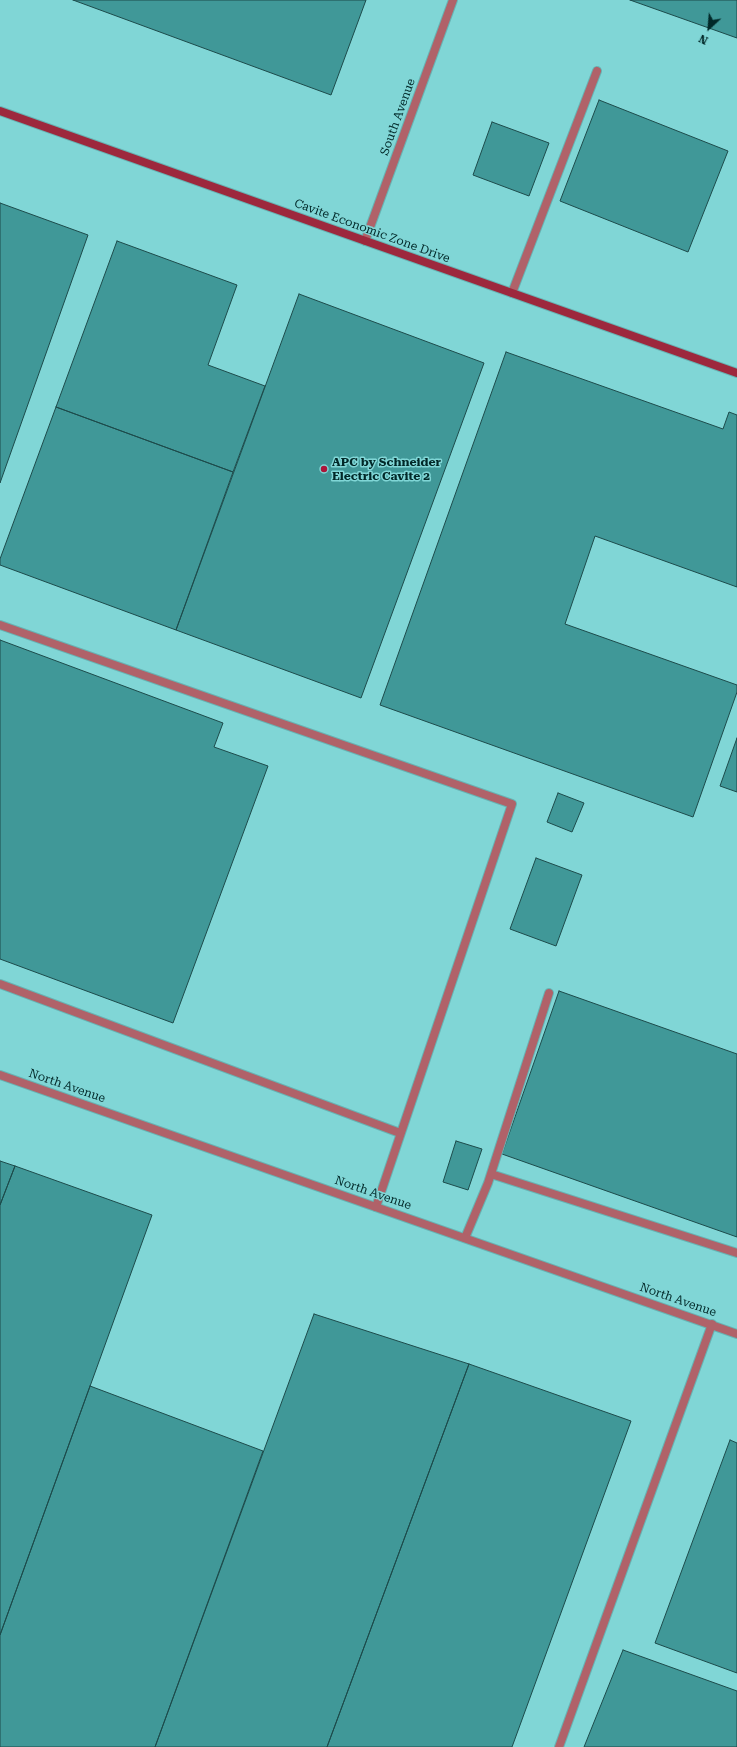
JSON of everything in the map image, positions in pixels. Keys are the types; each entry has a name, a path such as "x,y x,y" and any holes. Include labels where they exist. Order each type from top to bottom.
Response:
{"street":[{"name":"South Avenue","path":"365,241 453,0"},
{"path":"512,293 597,71"},
{"name":"Cavite Economic Zone Drive","path":"0,111 737,373"},
{"path":"0,625 512,804 376,1207"},
{"path":"0,984 400,1133"},
{"path":"465,1238 491,1174 549,993"},
{"name":"North Avenue","path":"0,1075 737,1334"},
{"path":"491,1174 737,1253"},
{"path":"559,1747 712,1324"}],"building":[{"path":"73,0 366,0 331,95"},
{"path":"630,0 737,0 737,38"},
{"path":"599,100 728,151 688,252 560,201"},
{"path":"492,122 549,143 529,196 473,175"},
{"path":"0,203 88,235 0,483"},
{"path":"117,241 237,285 208,365 265,386 233,472 56,407"},
{"path":"299,294 484,363 361,698 176,630"},
{"path":"506,352 723,429 729,412 737,415 737,587 595,536 565,624 737,685 737,692 693,817 380,705"},
{"path":"56,407 233,472 176,630 0,565 0,559"},
{"path":"0,640 223,723 214,747 268,766 173,1023 0,959"},
{"path":"737,738 737,792 720,786"},
{"path":"558,793 584,803 572,832 547,822"},
{"path":"536,858 582,875 556,946 510,929"},
{"path":"559,991 737,1054 737,1237 502,1154"},
{"path":"456,1141 482,1149 468,1190 443,1182"},
{"path":"0,1161 15,1166 0,1205"},
{"path":"15,1166 152,1215 0,1635 0,1205"},
{"path":"314,1314 469,1364 327,1747 155,1747"},
{"path":"469,1364 631,1421 512,1747 327,1747"},
{"path":"90,1386 263,1451 155,1747 0,1747 0,1635"},
{"path":"730,1440 737,1443 737,1673 655,1643"},
{"path":"623,1650 737,1691 737,1747 584,1747"}],"place":[{"name":"APC by Schneider Electric Cavite 2","path":"324,469"}]}
